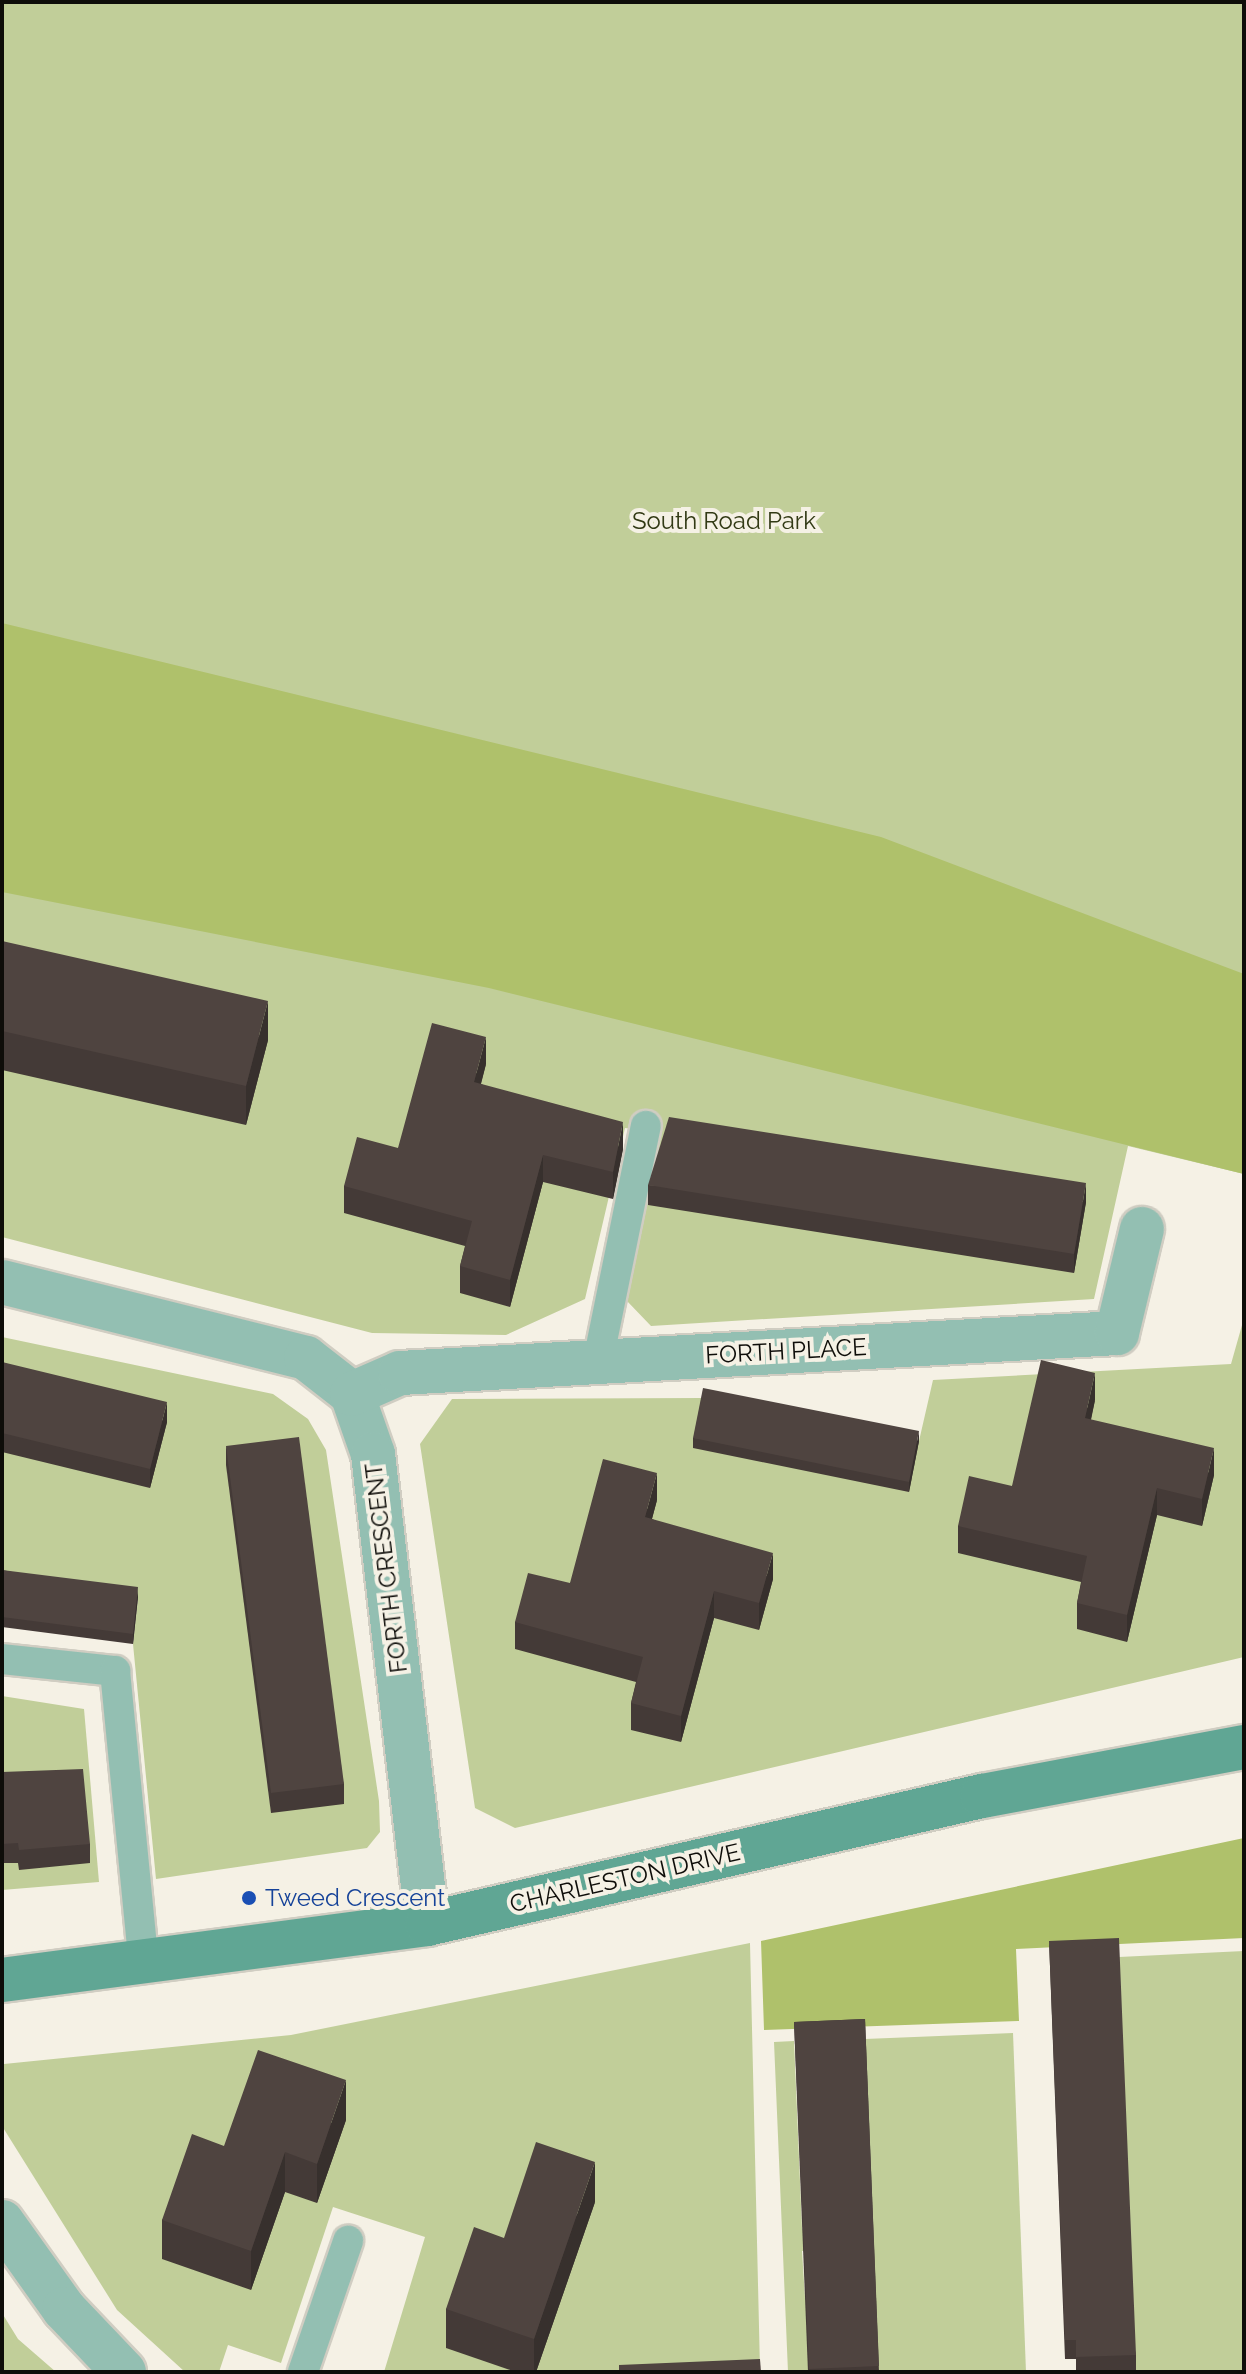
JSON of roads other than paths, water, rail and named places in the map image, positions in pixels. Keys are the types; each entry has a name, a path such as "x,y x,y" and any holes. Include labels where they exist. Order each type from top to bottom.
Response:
{"street":[{"name":"FORTH PLACE","path":"352,1394 400,1373 1117,1333 1142,1229"},
{"path":"2,1282 306,1358 352,1394"},
{"name":"FORTH CRESCENT","path":"352,1394 373,1454 427,1924"},
{"name":"CHARLESTON DRIVE","path":"2,1980 144,1965 427,1924 982,1796 1244,1747"},
{"path":"2,2222 64,2309 124,2372"}],"lane":[{"path":"598,1361 646,1126"},
{"path":"2,1659 115,1671 144,1965"},
{"path":"303,2372 348,2241"}],"place":[{"name":"Tweed Crescent","path":"249,1898"}],"park label":[{"name":"South Road Park","path":"724,521"}]}
